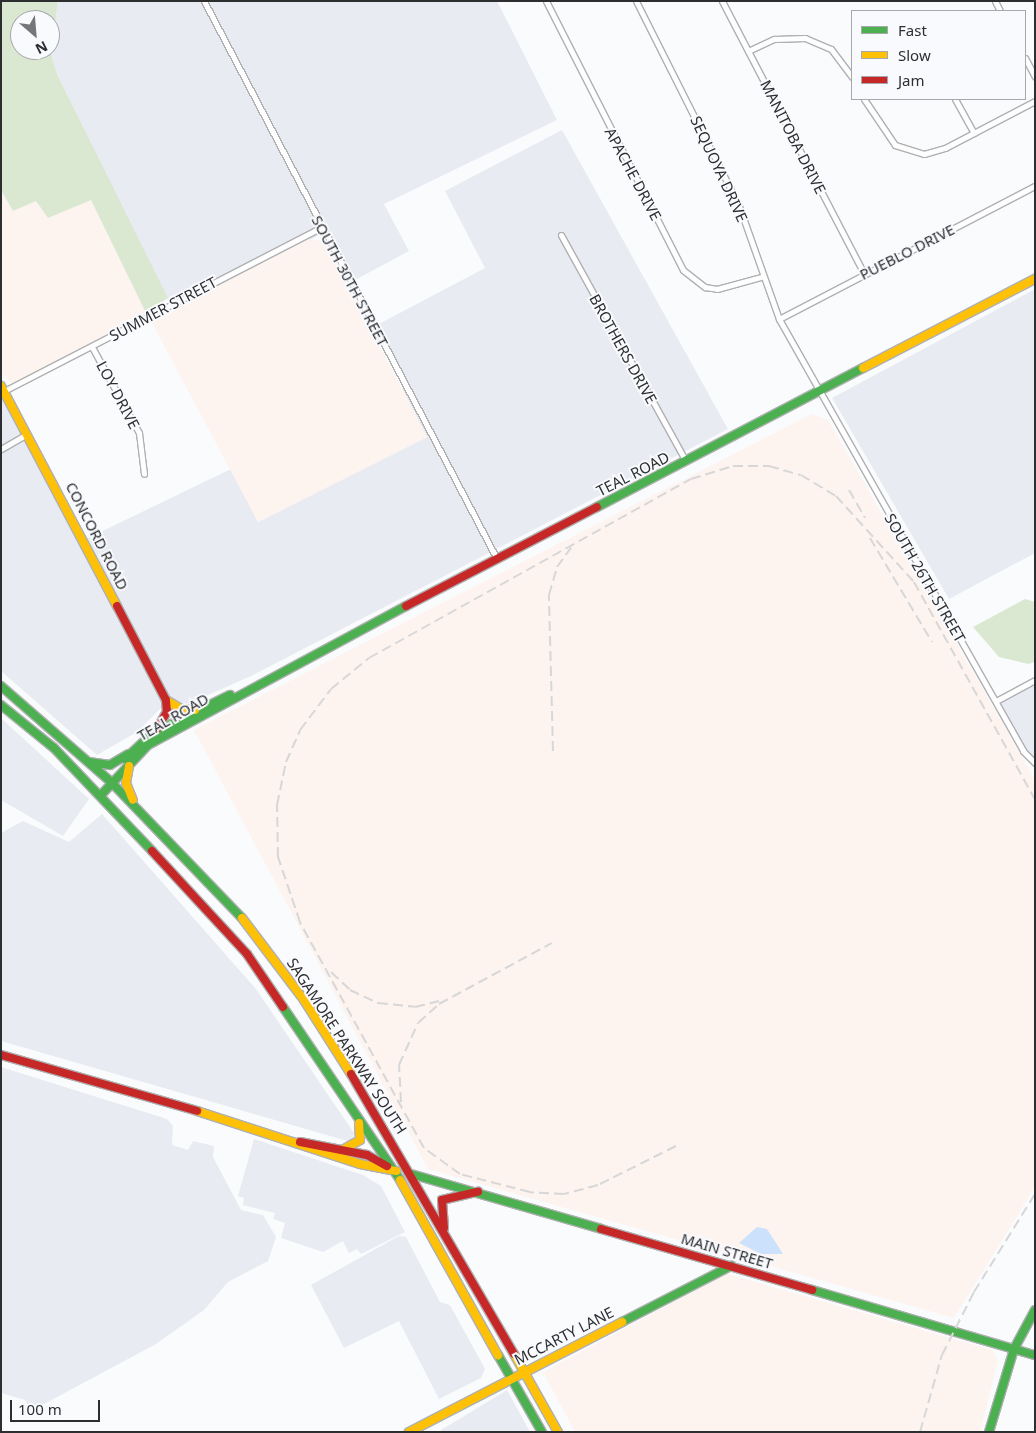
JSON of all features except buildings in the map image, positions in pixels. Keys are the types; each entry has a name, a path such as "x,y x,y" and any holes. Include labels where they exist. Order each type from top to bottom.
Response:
{"main road":[{"name":"TEAL ROAD","path":"132,755 243,691 820,393 1035,279"},
{"name":"CONCORD ROAD","path":"2,389 28,434 166,700"},
{"name":"SAGAMORE PARKWAY SOUTH","path":"1,686 112,783 247,923 304,1000 411,1174 526,1371 558,1432"},
{"name":"TEAL ROAD","path":"101,795 132,755 153,734 200,709 243,691"},
{"path":"153,734 164,720 166,700 181,709 200,709"},
{"name":"SAGAMORE PARKWAY SOUTH","path":"1,705 54,748 101,795 247,954 394,1170 542,1432"},
{"path":"87,761 110,765 132,755"},
{"path":"132,755 126,784 143,815"},
{"path":"1,1055 300,1142 343,1149 394,1170"},
{"path":"343,1149 360,1140 356,1116"},
{"path":"300,1142 323,1153 394,1170"},
{"name":"MAIN STREET","path":"394,1170 478,1192 1035,1356"},
{"path":"445,1231 442,1200 478,1192"},
{"name":"MCCARTY LANE","path":"409,1432 731,1266"},
{"path":"988,1432 1014,1349 1035,1310"}],"street":[{"name":"SOUTH 30TH STREET","path":"204,1 497,560"},
{"name":"APACHE DRIVE","path":"546,1 683,270 705,287 718,289 761,277"},
{"name":"SEQUOYA DRIVE","path":"636,1 739,206 761,277 779,319 820,393"},
{"name":"MANITOBA DRIVE","path":"722,1 864,274"},
{"path":"748,51 774,39 804,38 831,49 851,76"},
{"path":"1026,60 1035,77"},
{"path":"865,100 878,125 895,145 924,154 974,133 1035,102"},
{"path":"956,100 974,133"},
{"name":"PUEBLO DRIVE","path":"779,319 1035,186"},
{"name":"SUMMER STREET","path":"2,389 92,347 322,227"},
{"name":"BROTHERS DRIVE","path":"561,235 686,462"},
{"name":"LOY DRIVE","path":"92,347 139,433 144,474"},
{"name":"SOUTH 26TH STREET","path":"820,393 996,701 1034,762"},
{"path":"1,450 28,434"},
{"path":"996,701 1035,680"}],"shaded area":[{"path":"58,1 497,1 557,120 384,204 409,251 355,280 327,231 173,310 57,74 53,60 60,60 60,10 57,10"},
{"path":"562,130 728,429 251,676 181,707 171,699 86,539 231,469 258,522 427,437 402,388 409,384 377,325 485,268 445,191"},
{"path":"1,190 13,211 36,201 48,218 91,200 146,313 13,384 1,374"},
{"path":"308,239 323,241 332,255 427,437 258,522 151,321"},
{"path":"1035,289 1035,553 949,599 832,398"},
{"path":"1,397 164,705 137,732 97,755 1,671"},
{"path":"812,414 828,420 1035,780 1035,1187 954,1318 428,1169 194,730"},
{"path":"1035,680 1035,763 996,701"},
{"path":"1,718 89,799 63,836 1,800"},
{"path":"102,814 256,989 354,1133 351,1142 1,1041 1,833 23,821 69,842"},
{"path":"1,1067 167,1119 173,1126 172,1145 188,1150 193,1141 214,1146 213,1157 241,1210 263,1215 276,1237 268,1261 228,1282 204,1310 156,1344 31,1411 25,1400 1,1393"},
{"path":"254,1139 363,1175 381,1186 405,1232 361,1254 357,1249 349,1253 343,1241 323,1252 281,1238 285,1223 273,1219 275,1213 243,1205 244,1198 238,1196"},
{"path":"399,1236 406,1237 440,1302 450,1305 485,1369 481,1378 439,1399 399,1321 344,1348 311,1285"},
{"path":"727,1274 992,1350 998,1360 980,1432 575,1432 543,1372"},
{"path":"507,1390 530,1432 442,1432 441,1430"}],"green space":[{"path":"1,1 58,1 57,10 10,10 10,60 53,60 57,74 168,298 146,313 91,200 48,218 36,201 13,211 1,190"},
{"path":"1025,599 1035,602 1035,662 1028,664 999,657 973,627"}],"water":[{"path":"757,1227 767,1229 783,1254 761,1254 739,1243"}],"railway":[{"path":"676,1146 598,1185 564,1194 530,1192 460,1174 424,1148 300,922 278,857 277,805 286,762 300,730 331,689 369,658 691,479 733,466 769,466 801,475 836,496 914,582 1035,799"},
{"path":"849,490 865,518"},
{"path":"870,538 932,642"},
{"path":"553,751 549,595 557,567 571,548"},
{"path":"401,1102 399,1065 418,1023 439,1004 552,943"},
{"path":"331,972 350,990 378,1003 415,1007 439,1001"},
{"path":"920,1432 942,1355 974,1292 1035,1194"}],"traffic: fast":[{"path":"597,507 863,368"},
{"path":"101,795 148,745 406,606"},
{"path":"1,686 112,783 242,918"},
{"path":"125,759 153,733 230,695"},
{"path":"1,705 54,748 152,851"},
{"path":"89,762 110,765 128,754"},
{"path":"283,1007 400,1180"},
{"path":"411,1174 601,1229"},
{"path":"622,1322 731,1266"},
{"path":"812,1290 1035,1355"},
{"path":"989,1432 1014,1349 1035,1310"},
{"path":"498,1355 542,1432"}],"traffic: slow":[{"path":"863,368 1035,279"},
{"path":"1,386 117,606"},
{"path":"166,700 181,709 195,710"},
{"path":"129,766 126,783 133,800"},
{"path":"242,918 304,1000 351,1074"},
{"path":"197,1111 360,1164 396,1171"},
{"path":"344,1149 360,1140 359,1123"},
{"path":"400,1180 498,1355"},
{"path":"409,1432 622,1322"},
{"path":"514,1354 558,1432"}],"traffic: jam":[{"path":"406,606 597,507"},
{"path":"117,606 166,700"},
{"path":"157,729 167,712 166,700"},
{"path":"152,851 247,954 283,1007"},
{"path":"1,1055 197,1111"},
{"path":"351,1074 514,1354"},
{"path":"300,1142 367,1155 387,1166"},
{"path":"444,1228 442,1200 478,1192"},
{"path":"601,1229 812,1290"}]}
